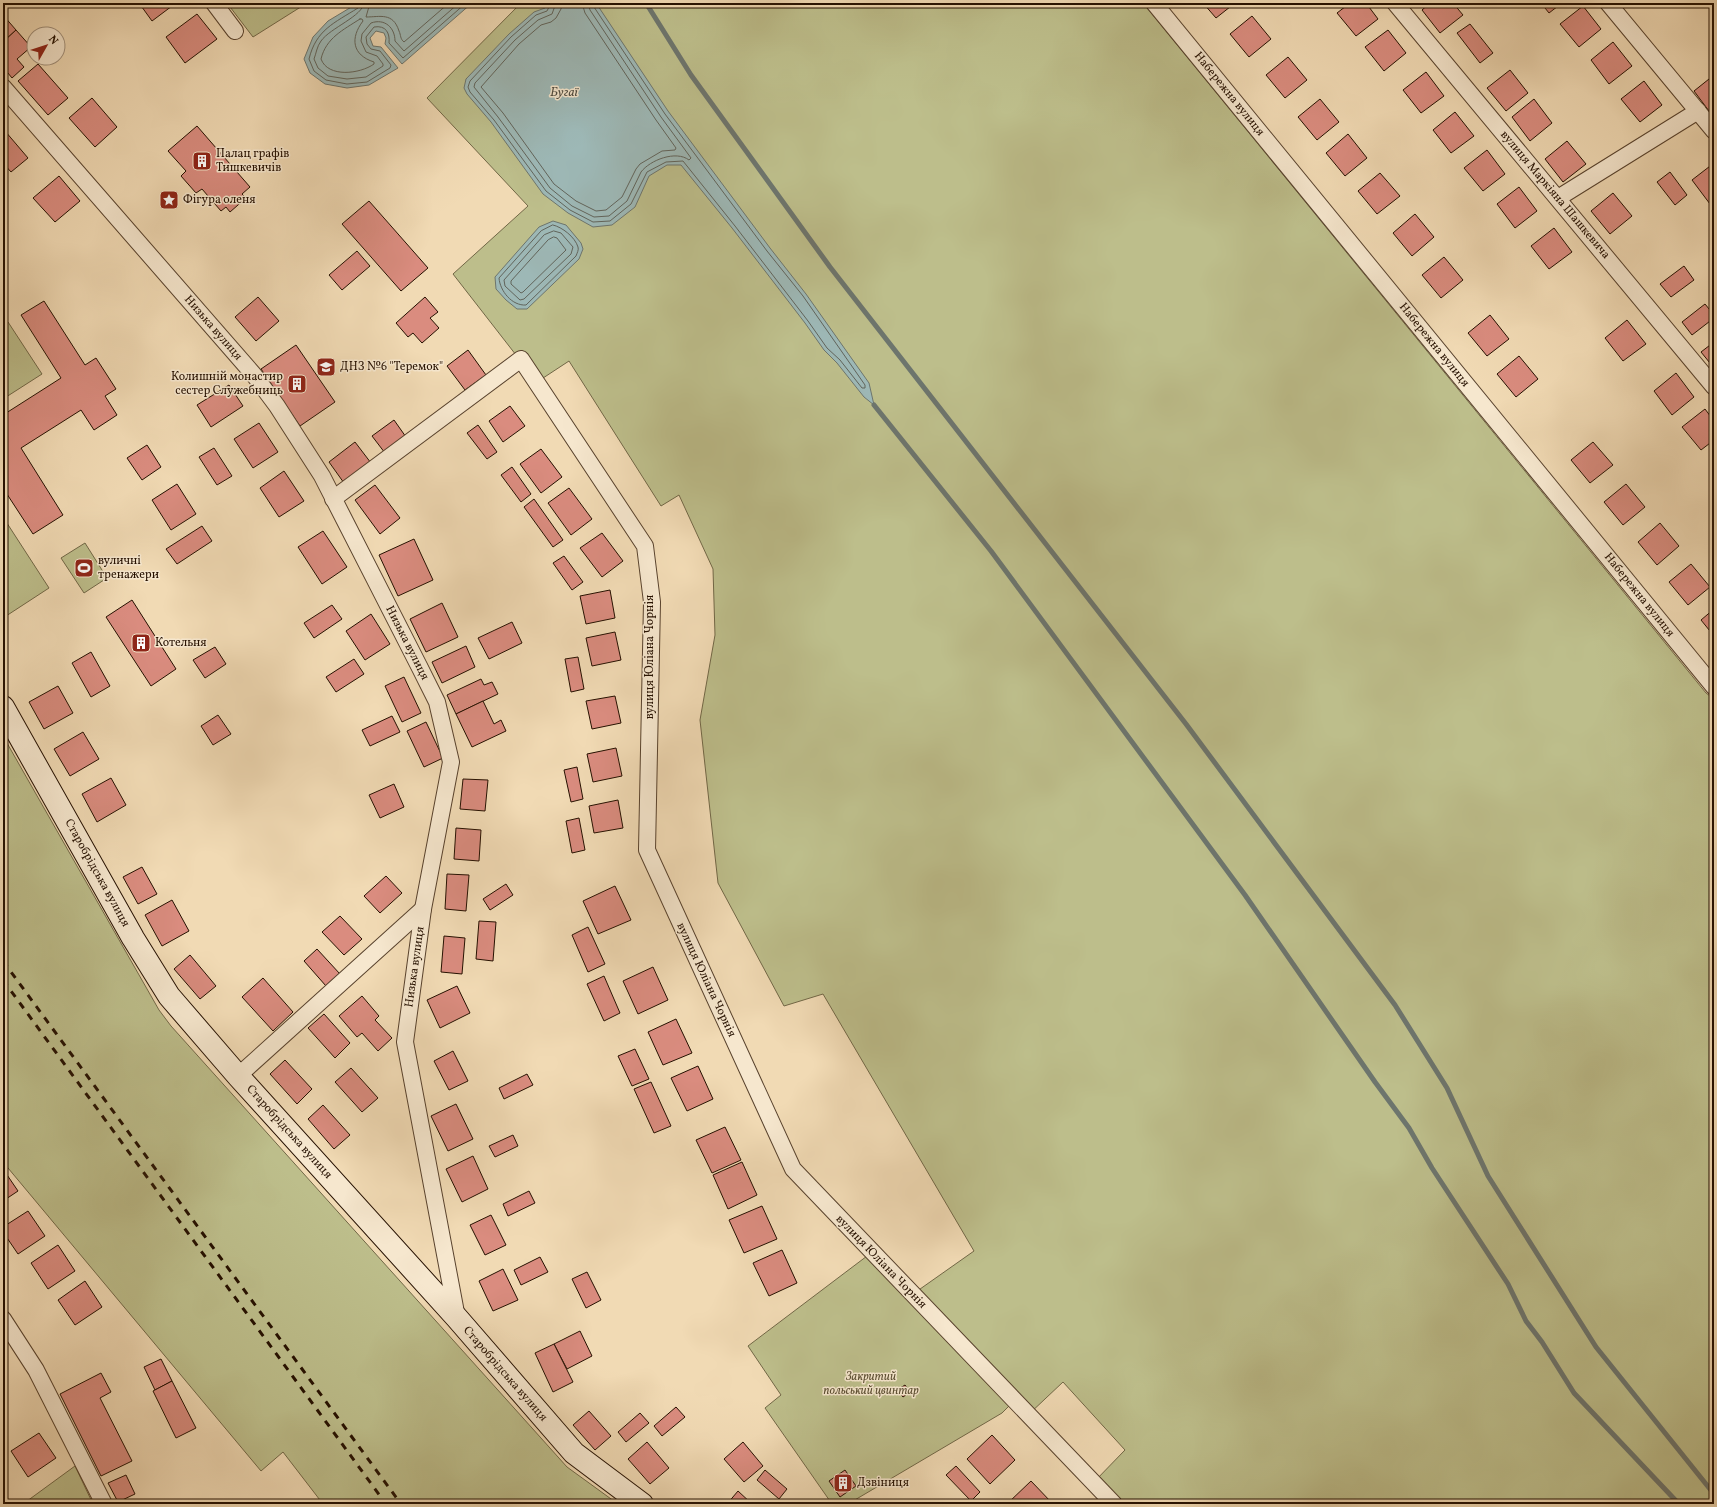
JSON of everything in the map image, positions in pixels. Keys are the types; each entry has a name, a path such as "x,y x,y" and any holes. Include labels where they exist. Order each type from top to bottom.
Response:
{"street":[{"path":"214,3 235,31"},
{"name":"Набережна вулиця","path":"1154,3 1714,686"},
{"name":"вулиця Маркіяна Шашкевича","path":"1395,3 1714,387"},
{"path":"1608,3 1714,131"},
{"name":"Низька вулиця","path":"3,87 261,384 322,476 437,702 451,762 423,909 405,1042 456,1318"},
{"path":"1558,198 1698,111"},
{"name":"вулиця Юліана Чорнія","path":"333,499 521,359 645,546 652,602 647,850 793,1169 1023,1411 1114,1504"},
{"name":"Старобрідська вулиця","path":"3,707 133,938 169,996 238,1076 456,1318 574,1453 642,1504"},
{"path":"238,1076 423,909"},
{"path":"3,1319 36,1370 104,1504"}],"green space":[{"path":"227,3 307,3 253,37"},
{"path":"521,3 1143,3 1706,693 1714,699 1714,1504 1114,1504 1093,1483 1125,1450 1063,1382 1028,1415 913,1294 974,1251 823,994 784,1006 718,883 700,720 715,635 713,569 679,495 661,506 569,361 537,382 453,274 528,206 427,98"},
{"path":"8,322 42,374 3,399 3,325"},
{"path":"3,517 49,588 3,618"},
{"name":"вуличні тренажери","path":"85,543 107,578 84,593 61,558"},
{"path":"3,736 159,1010 171,1026 567,1467 618,1504 323,1504 283,1452 261,1471 3,1162"},
{"name":"Закритий польський цвинтар","path":"871,1253 1013,1402 1002,1413 848,1504 832,1504 765,1408 781,1395 748,1346"},
{"path":"75,1466 93,1504 23,1504"}],"water":[{"path":"358,3 472,3 402,64 385,44 386,38 384,33 376,31 370,38 373,46 381,47 398,68 369,85 347,88 325,84 310,73 304,59 313,37 328,21"},
{"name":"Бугаї","path":"547,3 596,3 668,111 806,294 869,383 874,405 864,397 837,363 824,350 732,228 681,165 667,165 649,176 635,207 612,225 593,227 568,213 543,194 491,122 467,94 464,88 466,79 509,34 534,12 545,8"},
{"path":"553,221 566,225 581,243 583,249 579,259 527,309 517,309 496,289 495,277 539,227"}],"building":[{"path":"139,3 176,3 152,21"},
{"path":"1203,3 1235,3 1216,18"},
{"path":"1350,3 1366,3 1378,19 1356,36 1337,13"},
{"path":"1430,3 1453,3 1463,15 1440,33 1422,10"},
{"path":"1541,3 1562,3 1549,13"},
{"path":"1583,6 1601,29 1579,47 1560,24"},
{"path":"197,14 217,39 185,63 166,37"},
{"path":"3,15 16,30 3,42"},
{"path":"1252,16 1271,39 1249,57 1230,34"},
{"path":"1470,24 1493,53 1480,63 1457,33"},
{"path":"16,30 26,41 26,51 17,59 24,67 12,78 3,67 3,42"},
{"path":"1388,30 1406,53 1384,71 1365,47"},
{"path":"1613,42 1632,66 1609,84 1591,60"},
{"path":"1288,57 1307,80 1285,98 1266,75"},
{"path":"36,66 40,66 68,98 48,115 18,81"},
{"path":"1510,70 1528,93 1506,111 1487,88"},
{"path":"1426,72 1444,96 1421,113 1403,90"},
{"path":"1714,75 1714,113 1712,115 1694,91"},
{"path":"1644,81 1662,105 1640,122 1621,99"},
{"path":"92,98 117,127 95,147 69,118"},
{"path":"1320,99 1339,122 1317,140 1298,117"},
{"path":"1534,99 1552,123 1530,141 1512,117"},
{"path":"1455,112 1474,136 1451,153 1433,130"},
{"name":"Палац графів Тишкевичів","path":"197,126 250,187 242,194 246,198 230,212 226,207 221,211 202,189 196,193 181,176 186,171 168,151"},
{"path":"5,131 28,158 11,172 3,163 3,133"},
{"path":"1348,134 1367,158 1345,176 1326,153"},
{"path":"1567,141 1586,164 1563,182 1545,159"},
{"path":"1487,150 1505,174 1483,191 1464,168"},
{"path":"1714,163 1714,201 1710,204 1692,180"},
{"path":"1670,172 1687,195 1675,205 1657,182"},
{"path":"1380,173 1400,196 1377,214 1358,191"},
{"path":"59,176 80,201 55,222 33,198"},
{"path":"1519,187 1537,211 1515,228 1497,204"},
{"path":"1613,193 1632,216 1610,234 1591,211"},
{"path":"369,201 428,268 401,291 342,224"},
{"path":"1415,214 1434,237 1412,256 1393,233"},
{"path":"1554,228 1572,252 1549,269 1531,246"},
{"path":"357,251 370,266 342,290 329,275"},
{"path":"1444,257 1463,280 1441,298 1422,275"},
{"path":"1684,266 1694,280 1671,297 1660,284"},
{"path":"258,297 279,321 256,341 235,317"},
{"path":"425,297 438,312 430,318 439,328 422,343 413,333 408,337 396,323"},
{"path":"44,301 85,365 96,358 116,389 105,396 117,415 94,430 81,410 21,448 63,515 33,534 3,488 3,415 61,378 21,315"},
{"path":"1705,304 1714,315 1714,318 1692,335 1682,322"},
{"path":"1490,315 1509,339 1487,356 1468,333"},
{"path":"1627,320 1646,344 1623,361 1605,338"},
{"path":"1714,342 1714,368 1701,352"},
{"name":"Колишній монастир сестер Служебниць","path":"296,345 335,402 300,426 261,369"},
{"path":"468,350 486,375 465,390 447,366"},
{"path":"1519,356 1538,379 1516,397 1497,374"},
{"path":"1676,373 1694,397 1672,415 1654,391"},
{"path":"229,385 243,406 211,427 197,405"},
{"path":"510,406 525,426 503,442 489,421"},
{"path":"1705,409 1714,421 1714,440 1701,450 1682,427"},
{"path":"394,420 406,437 385,453 372,436"},
{"path":"259,423 278,452 253,468 234,439"},
{"path":"478,425 497,452 487,459 467,433"},
{"path":"355,442 371,463 344,483 329,462"},
{"path":"1593,442 1613,465 1590,483 1571,460"},
{"path":"147,445 161,467 142,480 127,458"},
{"path":"214,448 232,476 217,485 199,457"},
{"path":"541,449 562,477 541,493 520,464"},
{"path":"512,467 531,494 521,502 501,475"},
{"path":"284,471 304,501 279,517 260,488"},
{"path":"177,484 196,514 171,530 152,500"},
{"path":"1626,484 1645,507 1623,525 1604,502"},
{"path":"375,485 400,518 380,534 355,500"},
{"path":"569,488 592,519 571,535 548,503"},
{"path":"534,499 563,540 553,547 524,507"},
{"path":"1660,523 1679,546 1657,565 1638,542"},
{"path":"202,526 212,541 177,564 166,549"},
{"path":"323,531 347,567 322,584 298,547"},
{"path":"602,533 623,561 602,577 580,548"},
{"path":"414,539 433,580 398,596 379,555"},
{"path":"564,556 583,582 572,590 553,563"},
{"path":"1691,564 1710,587 1688,605 1669,582"},
{"path":"610,590 615,618 586,624 580,596"},
{"name":"Котельня","path":"132,600 176,669 151,686 106,617"},
{"path":"442,603 458,637 426,652 410,619"},
{"path":"332,605 342,619 314,638 304,623"},
{"path":"1714,609 1714,636 1701,620"},
{"path":"371,614 390,644 365,660 346,631"},
{"path":"512,622 522,643 489,659 478,638"},
{"path":"615,632 621,660 592,666 586,638"},
{"path":"466,646 475,667 442,683 432,662"},
{"path":"215,647 226,664 205,678 193,660"},
{"path":"91,652 110,686 91,697 72,663"},
{"path":"578,657 584,689 571,692 565,659"},
{"path":"354,659 364,674 336,692 326,677"},
{"path":"404,677 421,713 402,722 385,686"},
{"path":"481,679 484,685 492,682 498,694 456,714 447,695"},
{"path":"58,686 73,713 44,729 29,702"},
{"path":"615,696 621,723 592,729 586,701"},
{"path":"483,701 494,724 501,720 506,731 472,747 456,714"},
{"path":"218,715 231,734 213,745 201,726"},
{"path":"392,716 400,732 370,746 362,730"},
{"path":"426,722 443,758 424,767 407,731"},
{"path":"83,732 99,759 70,776 54,749"},
{"path":"616,748 622,776 593,782 587,754"},
{"path":"577,767 583,799 571,802 564,770"},
{"path":"111,778 126,805 97,822 82,794"},
{"path":"463,779 488,780 485,811 460,809"},
{"path":"394,784 404,807 380,818 369,795"},
{"path":"618,800 623,828 594,833 589,806"},
{"path":"579,818 585,850 572,853 566,821"},
{"path":"456,828 481,830 479,861 454,859"},
{"path":"142,867 157,894 138,904 123,877"},
{"path":"447,874 469,875 466,911 445,909"},
{"path":"386,876 402,893 380,913 364,896"},
{"path":"506,884 513,895 490,910 483,899"},
{"path":"615,886 631,920 598,934 583,901"},
{"path":"172,900 189,931 162,946 145,915"},
{"path":"340,916 362,939 344,955 322,932"},
{"path":"479,921 496,922 493,961 476,959"},
{"path":"588,927 605,964 588,972 572,935"},
{"path":"444,936 465,938 462,974 441,972"},
{"path":"317,949 340,974 326,986 304,961"},
{"path":"190,955 216,986 200,999 174,969"},
{"path":"653,967 668,1000 638,1014 623,981"},
{"path":"604,976 620,1013 604,1021 587,984"},
{"path":"263,978 293,1012 273,1031 242,997"},
{"path":"457,986 470,1013 440,1028 427,1000"},
{"path":"362,996 379,1016 375,1020 392,1038 378,1051 362,1033 357,1037 339,1016"},
{"path":"324,1014 350,1043 335,1058 308,1028"},
{"path":"676,1019 692,1053 663,1065 648,1032"},
{"path":"635,1049 649,1079 632,1086 618,1056"},
{"path":"453,1051 468,1081 449,1090 434,1061"},
{"path":"285,1060 312,1089 297,1104 270,1074"},
{"path":"698,1066 713,1099 687,1111 671,1078"},
{"path":"351,1068 378,1098 362,1112 335,1082"},
{"path":"527,1074 533,1085 504,1099 499,1088"},
{"path":"651,1082 671,1126 654,1133 634,1089"},
{"path":"456,1104 473,1139 448,1151 431,1116"},
{"path":"323,1105 350,1135 334,1149 308,1119"},
{"path":"725,1127 741,1160 712,1173 696,1140"},
{"path":"513,1135 518,1146 495,1157 489,1146"},
{"path":"473,1156 488,1189 462,1202 446,1169"},
{"path":"742,1162 757,1195 728,1209 713,1175"},
{"path":"3,1169 18,1191 3,1201"},
{"path":"529,1191 535,1203 508,1216 503,1204"},
{"path":"762,1206 777,1239 744,1253 729,1220"},
{"path":"28,1211 45,1236 18,1254 3,1232 3,1227"},
{"path":"491,1215 506,1245 485,1255 470,1225"},
{"path":"58,1245 75,1271 48,1289 31,1263"},
{"path":"782,1250 797,1283 769,1296 753,1263"},
{"path":"540,1257 548,1272 521,1285 514,1270"},
{"path":"503,1269 518,1300 493,1311 479,1281"},
{"path":"587,1272 601,1300 586,1308 572,1279"},
{"path":"85,1281 102,1307 75,1325 58,1300"},
{"path":"580,1331 592,1356 567,1369 554,1344"},
{"path":"554,1344 573,1382 553,1392 535,1353"},
{"path":"161,1359 172,1381 155,1390 144,1367"},
{"path":"101,1373 111,1392 100,1398 132,1461 101,1476 60,1394"},
{"path":"172,1381 196,1428 176,1438 153,1391"},
{"path":"905,1385 910,1392 903,1397 897,1390"},
{"path":"676,1407 685,1417 662,1436 654,1426"},
{"path":"589,1411 611,1436 595,1450 573,1425"},
{"path":"640,1413 649,1423 626,1442 618,1432"},
{"path":"39,1433 56,1458 28,1477 11,1451"},
{"path":"992,1435 1015,1460 990,1484 967,1459"},
{"path":"647,1442 669,1468 650,1484 628,1459"},
{"path":"743,1442 763,1466 744,1482 724,1459"},
{"path":"956,1466 980,1492 971,1501 946,1475"},
{"path":"765,1470 787,1489 779,1499 757,1480"},
{"name":"Дзвіниця","path":"845,1470 856,1486 840,1497 829,1481"},
{"path":"126,1475 135,1494 118,1502 108,1483"},
{"path":"1031,1481 1052,1503 1008,1503"},
{"path":"738,1491 752,1504 727,1504"}],"waterway":[{"path":"646,3 691,75 830,267 1186,724 1395,1005 1447,1088 1488,1176 1596,1347 1714,1494"},
{"path":"874,405 991,551 1245,895 1375,1082 1409,1128 1432,1168 1508,1284 1526,1321 1542,1342 1574,1393 1679,1504"}],"railway":[{"path":"3,961 401,1504"},
{"path":"3,980 386,1504"}],"place":[{"name":"Палац графів Тишкевичів","path":"202,161"},
{"name":"Фігура оленя","path":"169,200"},
{"name":"ДНЗ №6 \"Теремок\"","path":"326,367"},
{"name":"Колишній монастир сестер Служебниць","path":"297,384"},
{"name":"вуличні тренажери","path":"84,568"},
{"name":"Котельня","path":"141,643"},
{"name":"Дзвіниця","path":"843,1483"}]}
